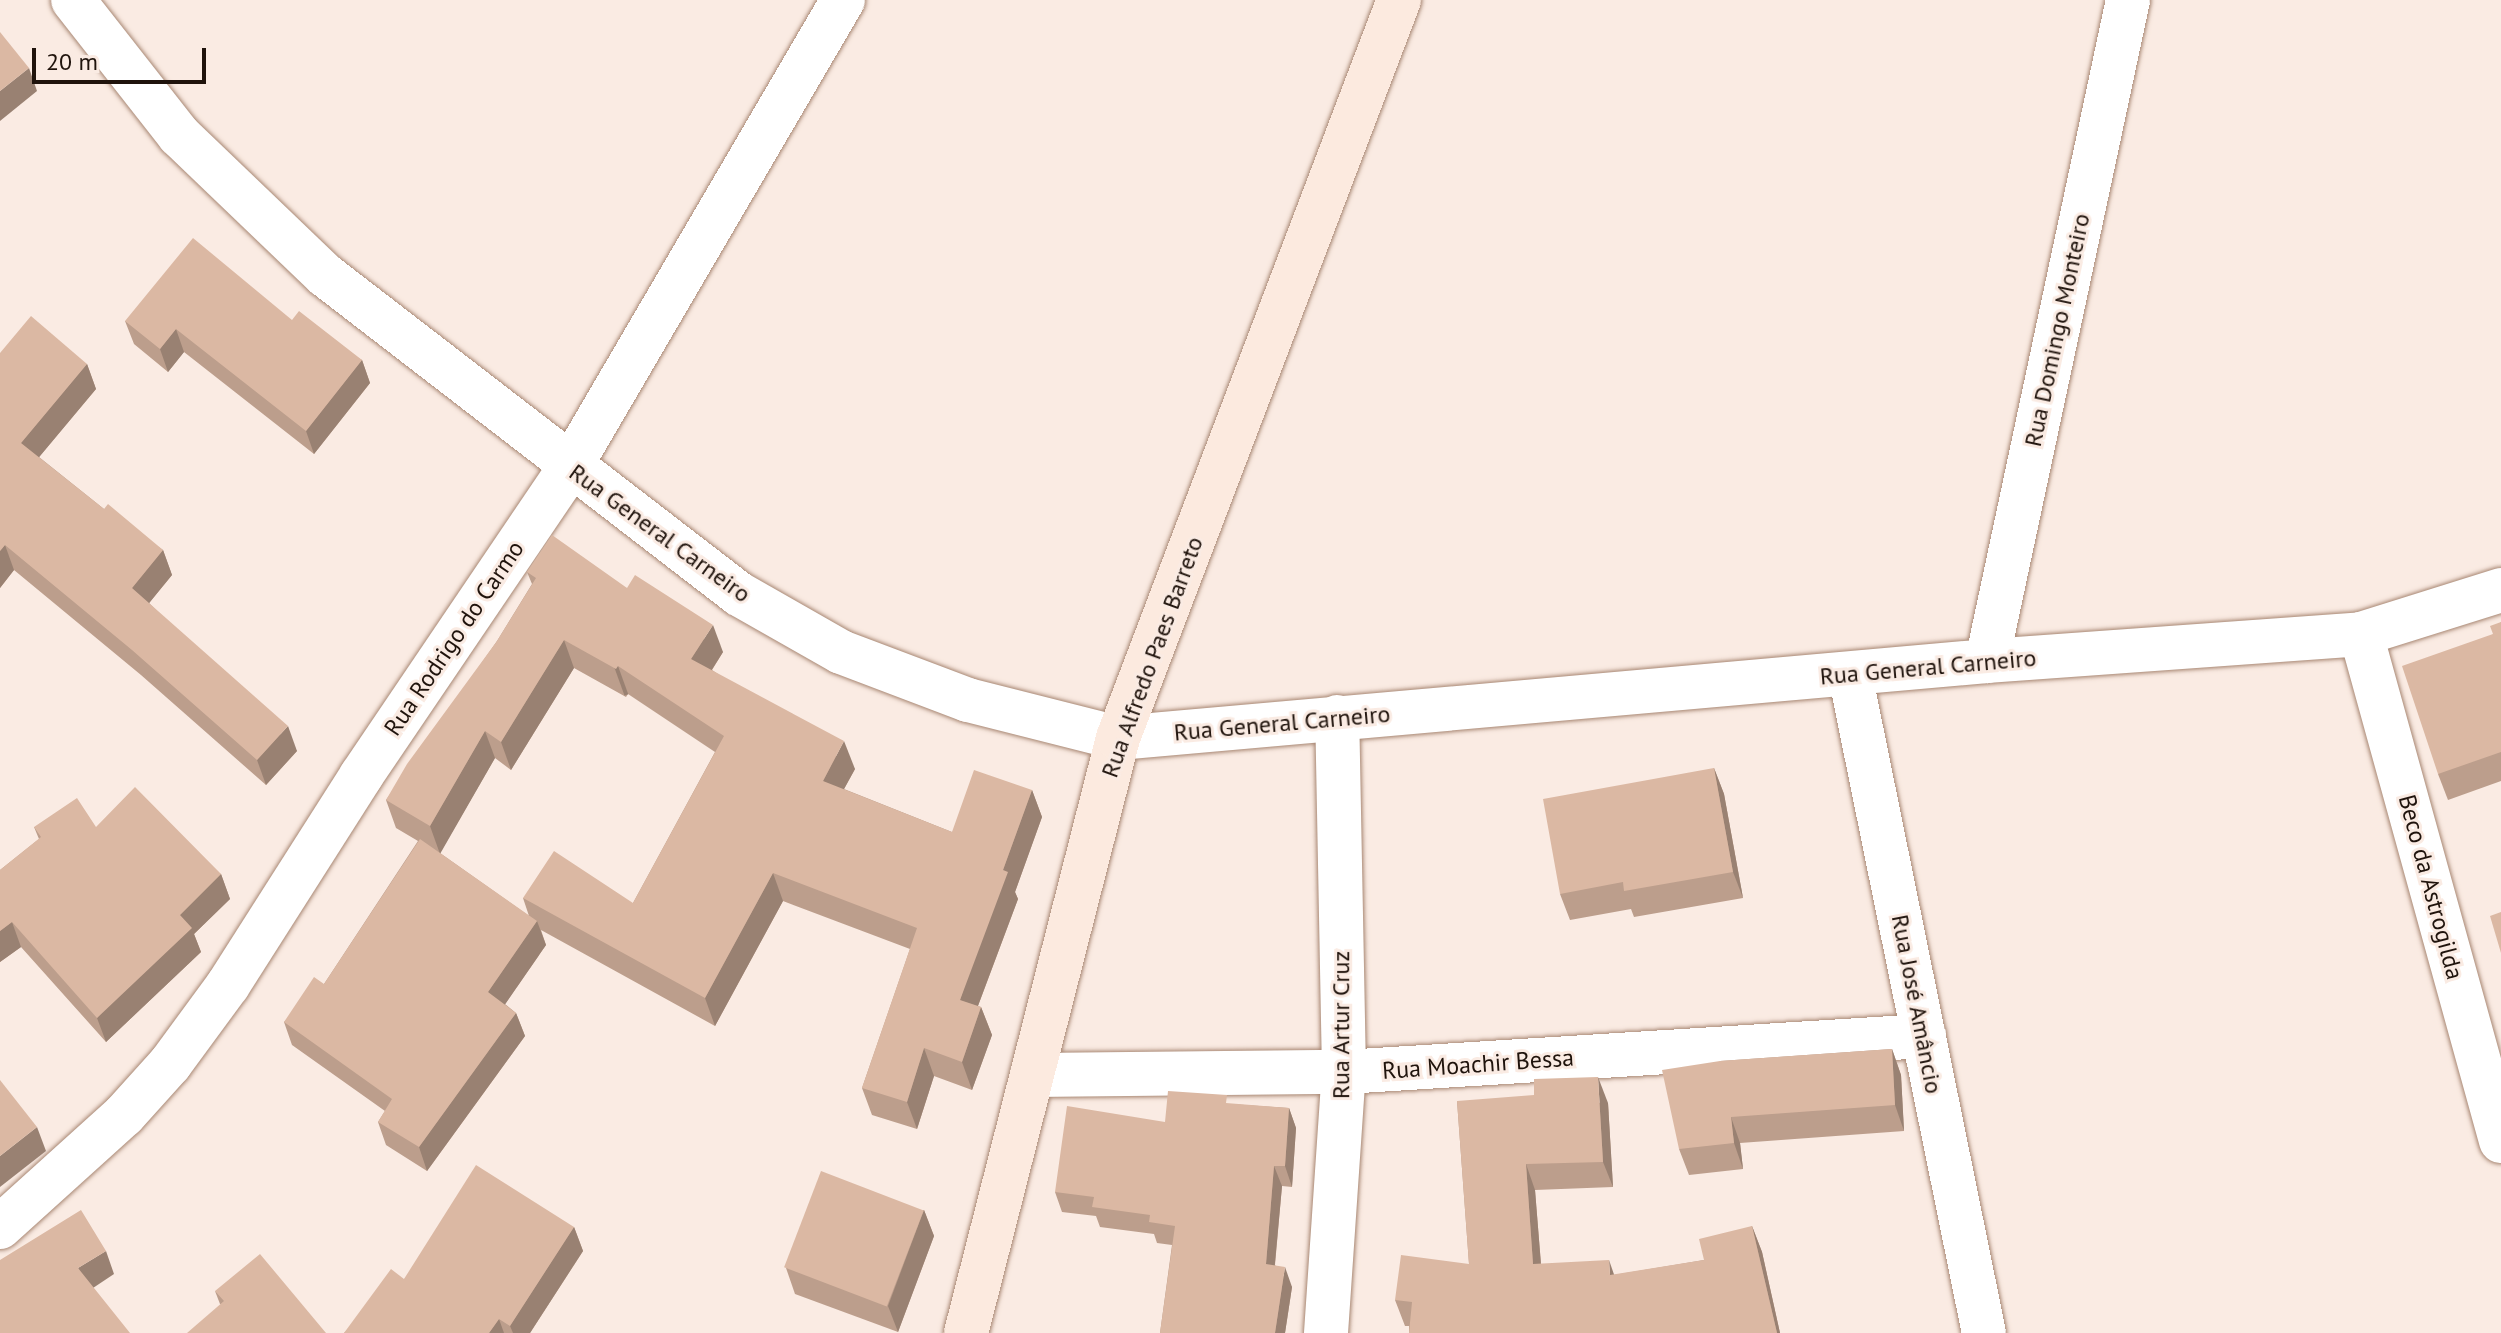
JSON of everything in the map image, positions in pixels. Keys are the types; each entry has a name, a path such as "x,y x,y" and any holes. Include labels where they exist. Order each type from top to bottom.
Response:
{"street":[{"name":"Rua General Carneiro","path":"73,0 179,135 325,275 570,467 739,594 841,652 968,700 1118,738 1987,661 2361,634 2501,590"},
{"name":"Rua Rodrigo do Carmo","path":"0,1227 80,1157 170,1064 228,985 361,776 570,467 843,0"},
{"name":"Rua Alfredo Paes Barreto","path":"966,1333 1118,738 1399,0"},
{"name":"Rua Domingo Monteiro","path":"1987,661 2128,0"},
{"name":"Beco da Astrogilda","path":"2361,634 2501,1141"},
{"name":"Rua José Amâncio","path":"1850,674 1984,1333"},
{"name":"Rua Artur Cruz","path":"1326,1333 1344,1072 1337,717"},
{"name":"Rua Moachir Bessa","path":"1032,1075 1344,1072 1924,1036"}],"building":[{"path":"0,32 29,68 0,91"},
{"path":"193,238 292,320 299,311 362,360 306,431 176,329 160,349 125,321"},
{"path":"31,316 87,364 21,443 104,509 108,504 163,550 132,588 288,726 257,760 132,650 5,545 0,551 0,353"},
{"path":"552,535 627,588 635,575 713,625 691,659 844,741 823,781 952,832 974,770 1032,790 1003,870 1008,872 960,1000 981,1007 962,1062 924,1048 907,1102 862,1088 917,928 773,873 705,998 523,898 554,851 633,903 724,736 618,666 616,669 564,640 501,742 485,731 430,826 386,800 407,764 497,641 536,578 527,572"},
{"path":"2501,622 2501,752 2438,774 2402,666 2493,634 2490,626"},
{"path":"1714,768 1733,872 1624,891 1623,882 1560,894 1543,799"},
{"path":"135,787 221,874 180,915 192,928 97,1018 12,922 0,931 0,870 41,837 34,827 77,798 96,827"},
{"path":"420,839 537,921 488,992 516,1013 419,1147 378,1122 392,1099 284,1022 314,977 324,984"},
{"path":"2501,912 2501,953 2490,916"},
{"path":"1892,1049 1895,1105 1731,1117 1734,1143 1679,1149 1662,1070 1720,1061"},
{"path":"1598,1077 1603,1162 1526,1164 1533,1264 1609,1260 1610,1275 1704,1260 1699,1239 1752,1226 1777,1333 1409,1333 1412,1302 1395,1300 1401,1255 1469,1264 1457,1101 1534,1095 1534,1079"},
{"path":"0,1080 37,1127 0,1156"},
{"path":"1168,1091 1227,1095 1226,1103 1289,1108 1285,1166 1274,1166 1266,1264 1285,1267 1275,1333 1160,1333 1175,1226 1149,1222 1150,1215 1092,1207 1094,1197 1055,1192 1067,1106 1165,1122"},
{"path":"476,1165 574,1227 510,1326 499,1319 489,1333 344,1333 391,1269 404,1279"},
{"path":"821,1171 924,1210 887,1307 784,1267"},
{"path":"81,1210 106,1251 78,1268 130,1333 0,1333 0,1260"},
{"path":"260,1254 326,1333 187,1333 224,1301 215,1291"}]}
